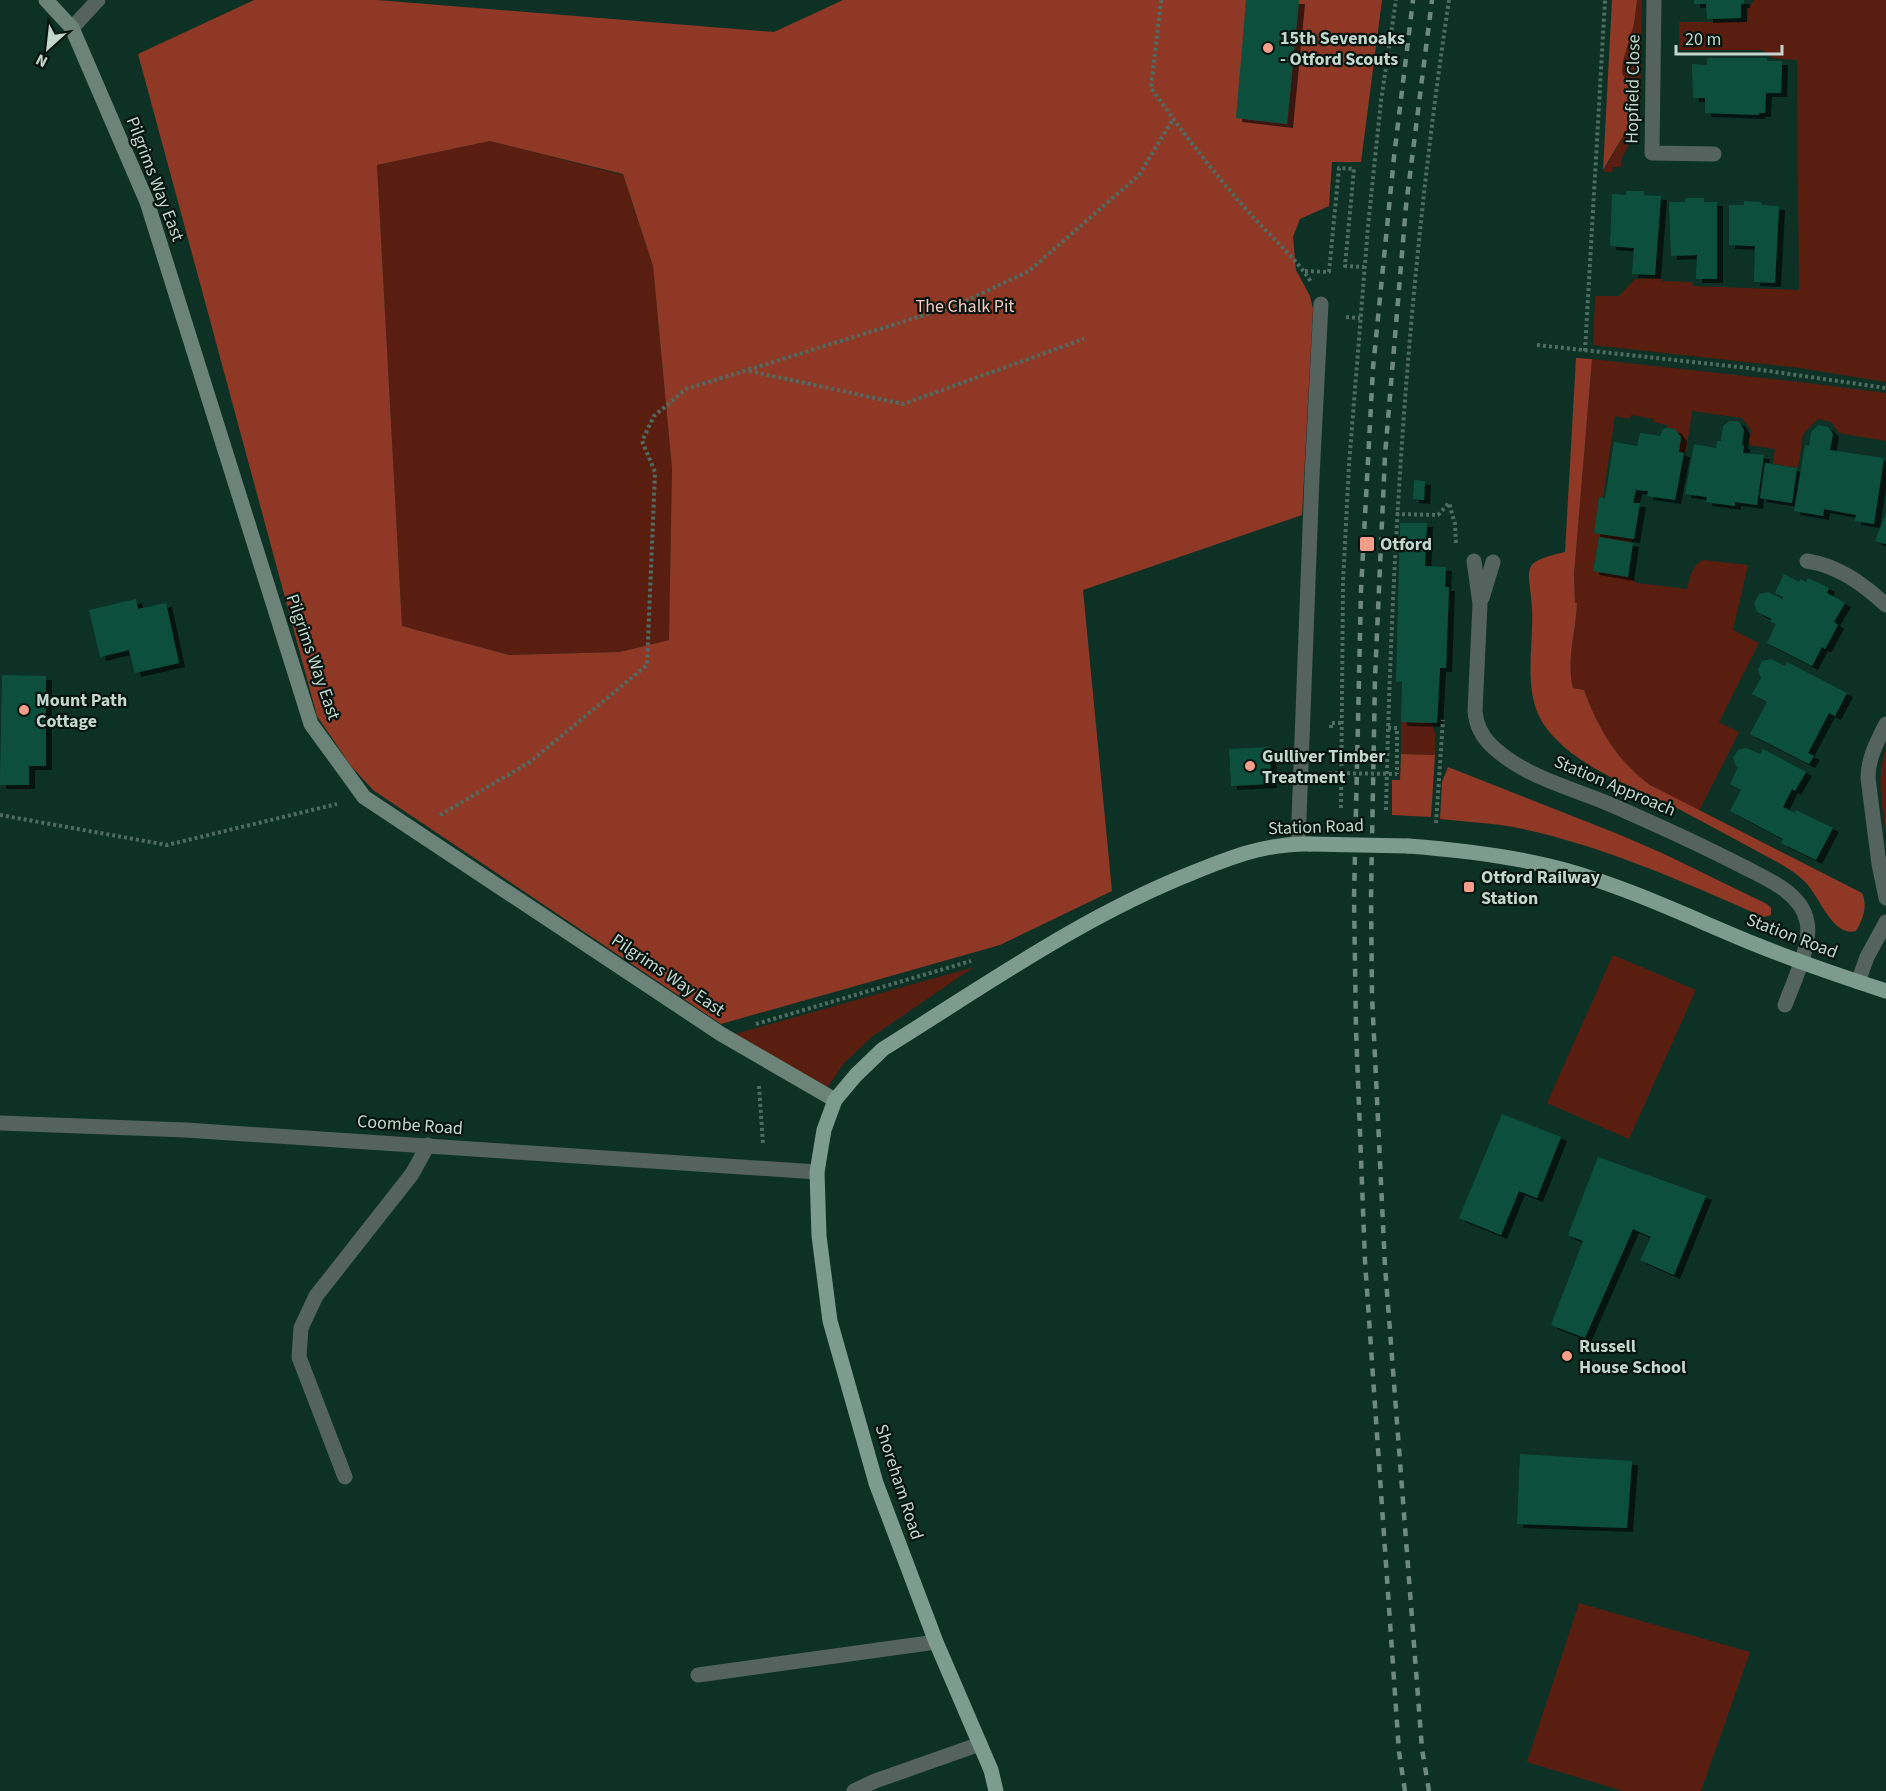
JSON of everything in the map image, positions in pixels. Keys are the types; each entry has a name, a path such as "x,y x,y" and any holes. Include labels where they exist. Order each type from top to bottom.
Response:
{"main road":[{"name":"Station Road","path":"817,1172 824,1130 835,1100 882,1049 1071,932 1171,881 1252,850 1271,846 1304,844 1408,846 1513,858 1584,876 1652,900 1758,945 1886,991"},
{"name":"Shoreham Road","path":"817,1172 819,1236 830,1321 876,1484 936,1642 991,1770 996,1791"}],"street":[{"name":"Pilgrims Way East","path":"46,0 72,28 147,202 311,724 364,797 721,1034 835,1100"},
{"path":"72,28 98,0"},
{"name":"Hopfield Close","path":"1654,0 1652,153 1714,154"},
{"path":"1304,844 1312,477 1321,304"},
{"name":"Station Approach","path":"1474,561 1480,604 1475,711 1478,728 1491,745 1512,762 1529,771 1670,831 1758,874 1785,890 1800,905 1807,921 1807,940 1785,1005"},
{"path":"1807,561 1826,565 1851,576 1886,605"},
{"name":"Station Approach","path":"1480,604 1493,562"},
{"path":"1886,724 1868,765 1868,778 1879,864 1886,898"},
{"path":"1858,982 1867,957 1881,935 1886,922"},
{"name":"Coombe Road","path":"0,1123 186,1130 817,1172"},
{"path":"345,1477 299,1357 301,1328 316,1296 412,1174 428,1145"},
{"path":"698,1675 936,1642"},
{"path":"854,1791 874,1781 980,1744"}],"path":[{"path":"1161,0 1151,88 1189,142 1254,218 1304,271 1316,290 1321,304"},
{"path":"1341,808 1345,547 1354,386 1382,101 1396,0"},
{"path":"1386,810 1396,514 1420,230 1449,0"},
{"path":"1585,351 1605,0"},
{"path":"414,829 530,762 647,665 655,472 642,441 654,416 686,389 957,305 1029,271 1139,175 1173,119"},
{"path":"1304,271 1329,272 1339,168 1354,169 1345,266 1364,267"},
{"path":"747,370 903,404 1084,339"},
{"path":"1537,345 1748,368 1886,388"},
{"path":"1396,514 1438,515 1449,503 1455,524 1456,547"},
{"path":"1390,645 1397,646"},
{"path":"1437,818 1443,720"},
{"path":"1330,731 1331,723 1341,723"},
{"path":"1329,773 1397,774 1397,728 1388,728"},
{"path":"0,815 167,845 364,797"},
{"path":"721,1034 993,954 1015,967"},
{"path":"768,1169 761,1136 759,1086 770,1062"}],"shaded area":[{"path":"1637,0 1642,0 1640,116 1638,126 1622,158 1621,167 1613,167 1612,172 1603,172 1636,114 1622,73 1623,61 1634,24"},
{"path":"1754,0 1886,0 1886,382 1800,368 1593,345 1595,296 1619,296 1635,279 1662,278 1662,281 1692,282 1693,286 1799,290 1797,60 1773,58 1762,50 1679,50 1679,22 1747,22 1748,8"},
{"path":"490,141 623,175 653,266 672,468 669,640 620,652 509,655 402,626 377,165"},
{"path":"1592,359 1886,393 1886,441 1839,433 1831,422 1818,419 1803,434 1798,468 1773,464 1775,449 1749,445 1751,430 1742,418 1692,411 1686,453 1679,452 1681,437 1675,429 1654,422 1654,419 1631,415 1630,419 1615,416 1603,497 1599,497 1594,533 1632,539 1631,542 1599,537 1593,570 1628,577 1637,583 1687,589 1693,569 1703,560 1748,565 1733,630 1759,643 1719,722 1739,732 1699,811 1667,795 1637,775 1609,743 1584,690 1573,688 1571,656 1577,604 1575,603 1574,574"},
{"path":"1401,722 1431,722 1435,733 1435,755 1401,754"},
{"path":"1886,748 1886,834 1881,770"},
{"path":"1613,955 1696,990 1629,1139 1547,1103"},
{"path":"974,967 873,1036 844,1063 828,1087 735,1034"},
{"path":"1579,1603 1750,1652 1701,1791 1623,1791 1527,1762"}],"green space":[{"name":"The Chalk Pit","path":"254,0 377,0 774,32 843,0 1382,0 1361,162 1332,162 1329,206 1300,219 1293,237 1296,270 1310,296 1313,309 1302,515 1083,590 1112,891 1000,945 721,1024 373,790 351,766 317,716 138,54","holes":["490,141 623,174 653,266 672,468 669,640 620,652 509,655 402,626 377,165"]},
{"path":"1612,0 1637,0 1634,24 1623,61 1622,73 1636,101 1636,114 1603,170"},
{"path":"1576,358 1592,359 1574,574 1575,603 1577,603 1571,656 1573,688 1584,690 1595,717 1618,754 1650,785 1862,893 1865,903 1864,913 1856,931 1847,931 1833,922 1810,887 1791,870 1681,810 1620,782 1588,764 1559,742 1539,716 1531,687 1532,609 1529,576 1533,564 1539,560 1565,552"},
{"path":"1401,754 1435,755 1431,817 1392,815 1392,780 1400,780"},
{"path":"1448,767 1662,853 1767,904 1771,908 1771,915 1764,917 1645,867 1554,837 1503,825 1440,819 1442,782"}],"building":[{"name":"15th Sevenoaks - Otford Scouts","path":"1246,0 1299,0 1287,124 1236,118"},
{"path":"1694,0 1744,0 1744,4 1741,4 1741,18 1707,19 1706,4 1694,4"},
{"path":"1707,58 1767,58 1767,61 1782,61 1781,93 1766,93 1765,113 1759,113 1759,115 1705,113 1705,98 1693,98 1692,64 1707,65"},
{"path":"1626,191 1644,191 1644,195 1661,196 1655,275 1632,274 1634,248 1610,246 1612,194 1626,195"},
{"path":"1686,198 1704,198 1704,202 1717,202 1717,279 1696,279 1697,255 1671,256 1669,202 1685,202"},
{"path":"1744,201 1779,206 1775,283 1754,282 1755,246 1729,245 1729,205 1744,205"},
{"path":"1730,421 1739,422 1744,430 1743,453 1764,455 1757,505 1735,502 1735,506 1706,502 1707,497 1685,494 1694,444 1716,448 1717,441 1721,441 1723,426"},
{"path":"1818,425 1828,427 1833,434 1830,450 1884,458 1874,524 1855,521 1856,515 1824,509 1823,516 1794,511 1805,445 1809,446 1811,432"},
{"path":"1663,429 1675,429 1681,437 1679,452 1684,453 1675,500 1647,496 1648,491 1636,490 1633,503 1640,503 1634,539 1594,533 1599,497 1605,498 1614,442 1637,446 1640,433 1660,436"},
{"path":"1765,463 1797,468 1792,503 1760,498"},
{"path":"1414,480 1425,481 1424,500 1413,499"},
{"path":"1886,513 1886,544 1875,541"},
{"path":"1400,523 1427,523 1425,566 1446,567 1445,587 1449,587 1446,668 1440,668 1437,723 1401,722 1402,681 1396,682"},
{"path":"1599,537 1633,543 1628,577 1593,571"},
{"path":"1784,574 1799,582 1800,579 1806,582 1808,578 1829,588 1827,593 1845,603 1834,622 1838,625 1825,649 1822,647 1812,666 1767,643 1776,624 1770,621 1772,619 1757,612 1754,603 1759,594 1768,592 1782,599 1783,597 1775,593"},
{"path":"136,599 138,609 166,603 179,663 135,673 129,650 100,657 89,610"},
{"path":"1771,659 1785,666 1787,662 1847,693 1835,716 1829,713 1808,753 1814,756 1809,764 1750,734 1767,702 1752,694 1761,678 1758,670 1762,661"},
{"name":"Mount Path Cottage","path":"2,675 46,676 46,766 29,766 29,785 0,785"},
{"name":"Gulliver Timber Treatment","path":"1270,747 1271,784 1231,786 1229,749"},
{"path":"1746,748 1760,754 1763,749 1806,772 1795,791 1792,789 1783,807 1795,813 1796,810 1833,828 1816,860 1781,843 1783,839 1730,811 1741,790 1730,784 1738,767 1733,758 1738,750"},
{"path":"1502,1114 1561,1137 1537,1198 1519,1191 1501,1235 1459,1218"},
{"path":"1598,1157 1706,1196 1674,1275 1640,1260 1651,1237 1633,1229 1585,1338 1551,1325 1583,1241 1568,1235"},
{"path":"1520,1454 1632,1461 1627,1528 1517,1524"}],"railway":[{"path":"1405,1791 1399,1752 1365,1261 1356,1029 1354,898 1361,590 1373,368 1394,157 1413,0"},
{"path":"1429,1791 1422,1749 1385,1266 1372,995 1371,896 1375,678 1385,455 1406,206 1432,0"}],"place":[{"name":"15th Sevenoaks - Otford Scouts","path":"1268,48"},
{"name":"Otford","path":"1367,544"},
{"name":"Mount Path Cottage","path":"24,710"},
{"name":"Gulliver Timber Treatment","path":"1250,766"},
{"name":"Otford Railway Station","path":"1469,887"},
{"name":"Russell House School","path":"1567,1356"}]}
